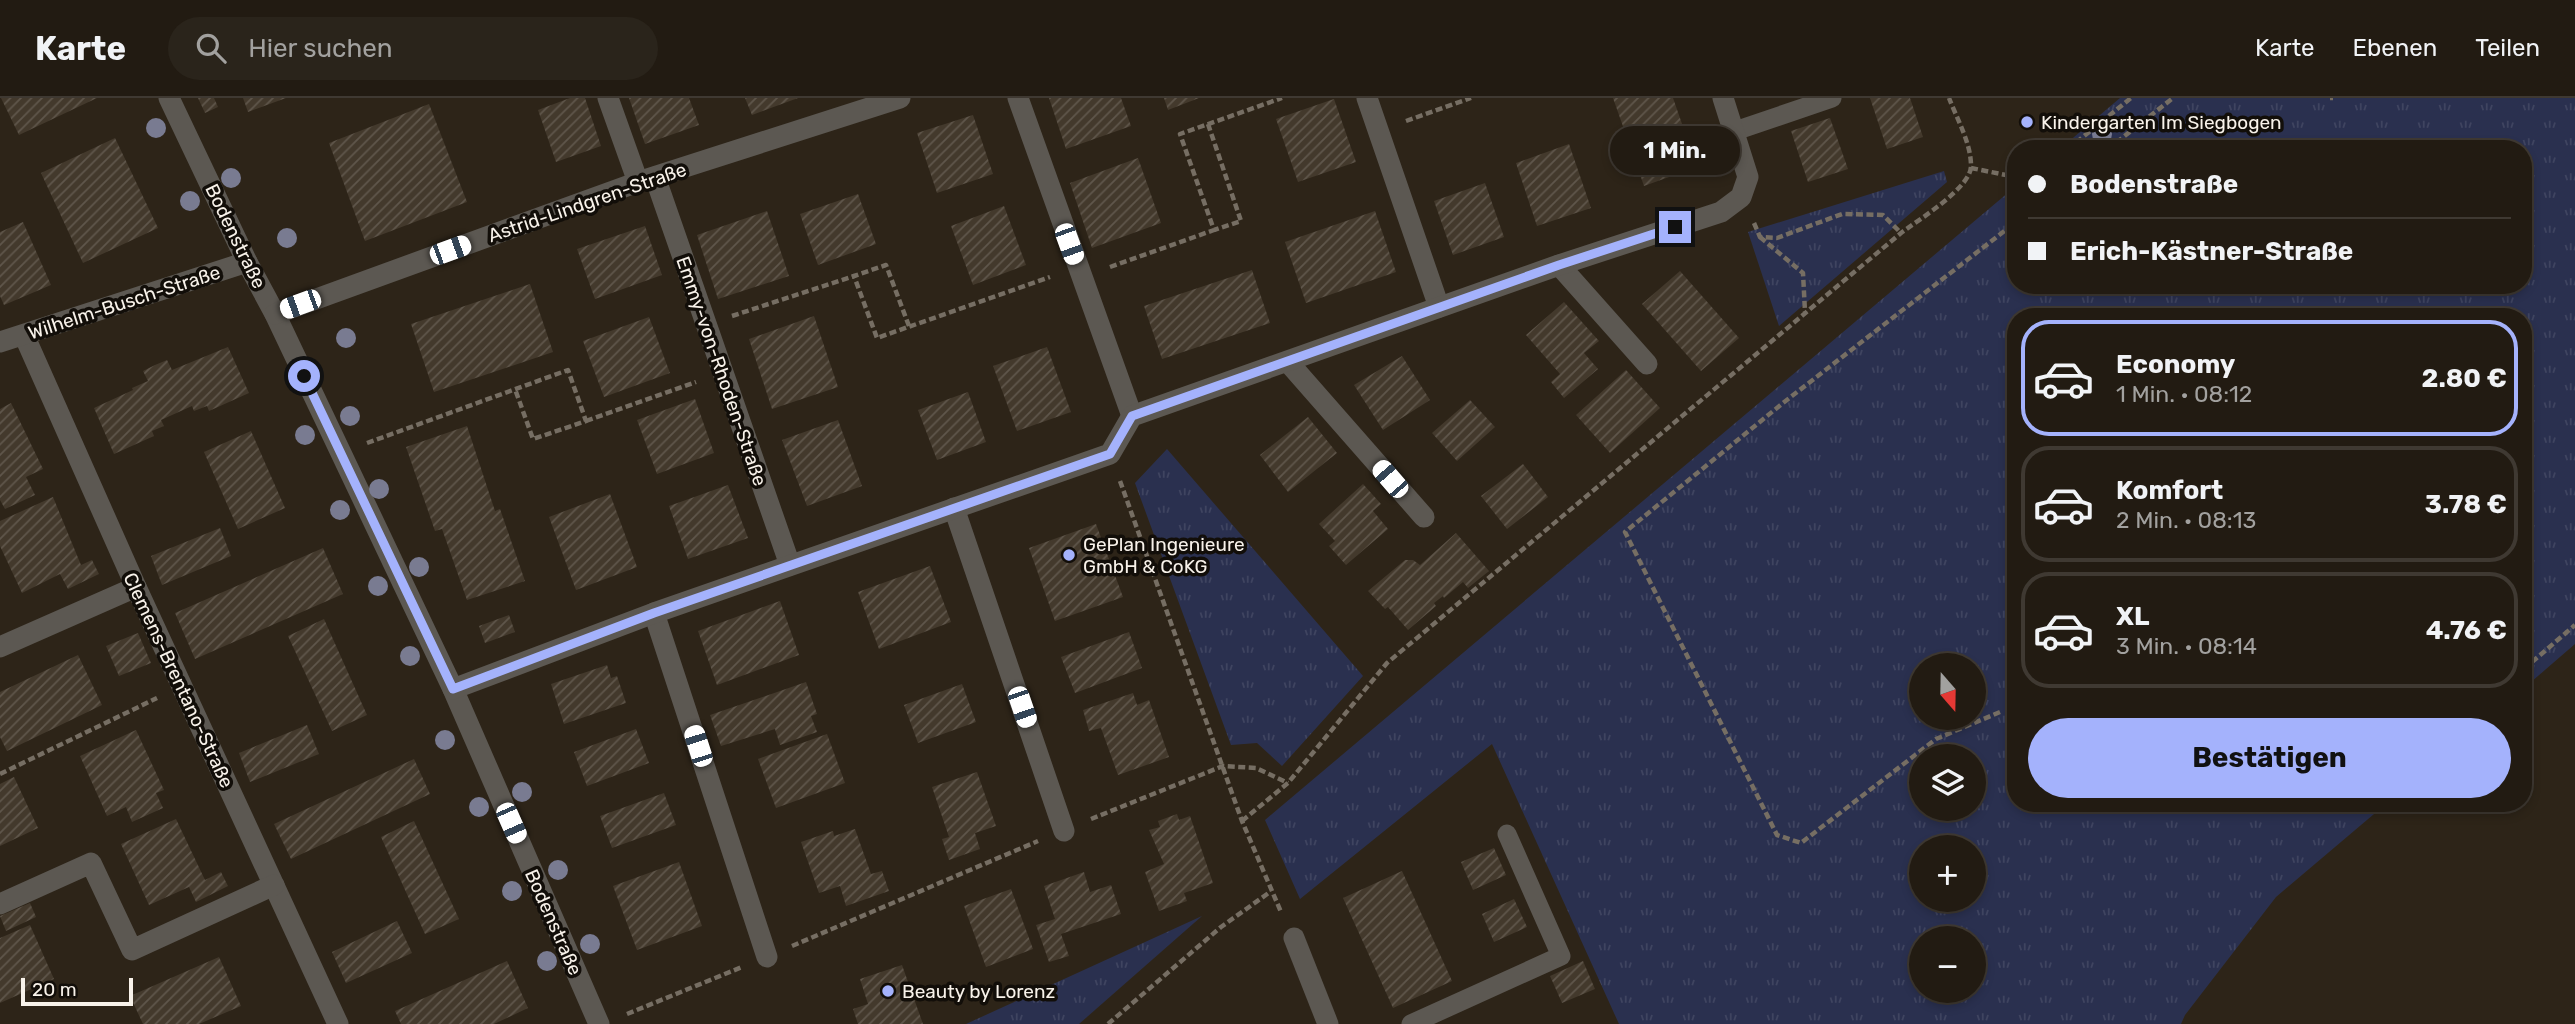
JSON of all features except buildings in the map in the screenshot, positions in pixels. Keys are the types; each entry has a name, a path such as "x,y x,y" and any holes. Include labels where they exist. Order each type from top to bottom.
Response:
{"street":[{"name":"Bodenstraße","path":"169,98 453,689 598,1024"},
{"name":"Emmy-von-Rhoden-Straße","path":"608,98 646,180 705,325 790,565"},
{"name":"Astrid-Lindgren-Straße","path":"275,314 855,105 900,98"},
{"path":"1017,98 1132,416"},
{"path":"1367,98 1439,307"},
{"path":"453,689 654,613 1110,454 1132,416 1559,265 1721,212 1741,197 1748,177 1723,98"},
{"name":"Wilhelm-Busch-Straße","path":"0,342 247,262"},
{"path":"1559,265 1647,364"},
{"name":"Clemens-Brentano-Straße","path":"24,335 136,587 338,1024"},
{"path":"1288,362 1424,517"},
{"path":"954,508 1063,831"},
{"path":"0,648 136,587"},
{"path":"654,613 767,957"},
{"path":"0,904 91,863 132,950 274,886"},
{"path":"1294,938 1328,1024"}],"lane":[{"path":"1735,131 1832,98"},
{"path":"1411,1024 1561,956 1507,835"}],"path":[{"path":"1214,230 1180,134 1282,98"},
{"path":"1378,131 1472,98"},
{"path":"1242,821 1288,783 1387,663 1901,233 1962,186 1971,169 1967,142 1949,98"},
{"path":"2079,140 2131,98"},
{"path":"2119,140 2173,98"},
{"path":"854,276 877,338 1241,220 1208,124"},
{"path":"1971,169 2007,175"},
{"path":"1741,197 1760,237 1803,273 1805,313"},
{"path":"1760,237 1777,238 1842,214 1883,215 1901,233"},
{"path":"2000,712 1937,739 1801,844 1777,835 1625,533 1783,403 2007,229"},
{"path":"705,325 886,265 909,327"},
{"path":"340,453 568,370 586,421"},
{"path":"515,389 533,439 723,372"},
{"path":"1110,454 1242,821 1270,892 1294,938"},
{"path":"2532,662 2575,625"},
{"path":"0,774 183,686"},
{"path":"623,1015 1223,765 1256,768 1288,783"},
{"path":"1108,1024 1221,927 1270,892"}],"green space":[{"path":"2120,98 2575,98 2575,644 2532,681 2532,308 2007,308 2007,812 2376,812 2276,897 2185,1015 2181,1024 1619,1024 1492,744 1300,899 1265,820 2007,194 2007,294 2532,294 2532,140 2071,140"},
{"path":"1944,171 1947,182 1779,326 1748,232"},
{"path":"1167,449 1363,676 1282,766 1257,743 1231,745 1135,483"},
{"path":"1202,916 1079,1024 966,1024"}],"place":[{"name":"Kindergarten Im Siegbogen","path":"2027,122"},
{"name":"GePlan Ingenieure GmbH & CoKG","path":"1069,555"},
{"name":"Beauty by Lorenz","path":"888,991"}],"route":[{"path":"304,376 453,689 654,613 1110,454 1132,416 1559,265 1675,227"}]}
